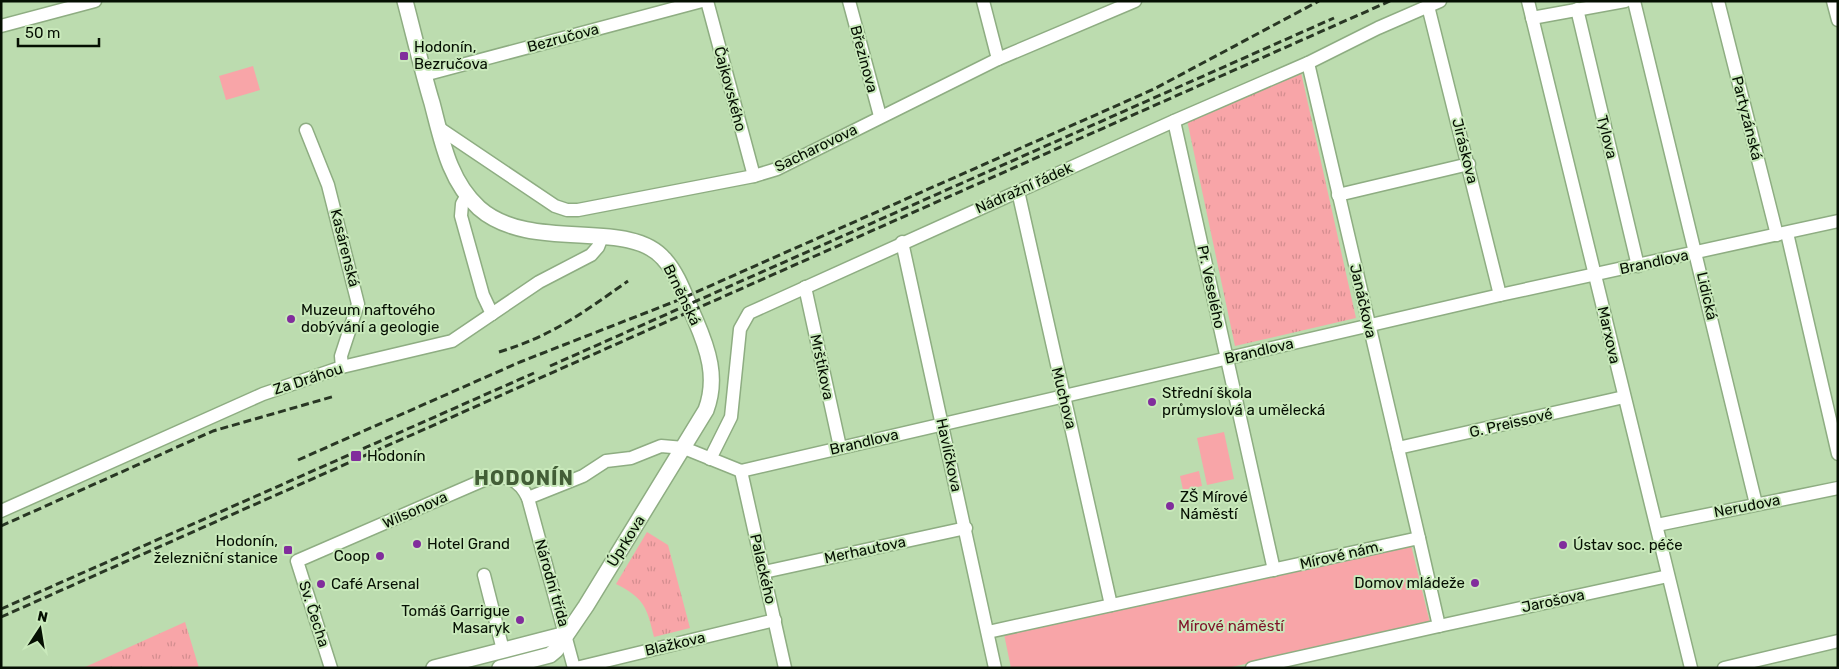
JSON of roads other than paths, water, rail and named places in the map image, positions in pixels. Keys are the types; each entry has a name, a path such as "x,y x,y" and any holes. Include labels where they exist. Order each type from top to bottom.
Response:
{"main road":[{"name":"Brněnská","path":"405,1 451,168 467,195 490,217 521,229 634,240 647,246 664,258 677,280 703,336 712,369 711,395 706,410 684,448"},
{"name":"Úprkova","path":"500,668 550,655 556,650 586,606 684,448"},
{"path":"434,668 566,634"}],"street":[{"path":"1,26 52,7 95,1"},
{"name":"Bezručova","path":"424,75 702,1"},
{"name":"Čajkovského","path":"707,1 754,176"},
{"name":"Březinova","path":"849,1 880,116"},
{"path":"983,1 998,59"},
{"name":"Sacharovova","path":"439,128 555,206 567,210 578,210 754,176 798,161 880,116 998,59 1112,6 1136,1"},
{"name":"Nádražní řádek","path":"710,459 731,417 740,329 745,317 902,242 1174,120 1308,63 1378,28 1440,1"},
{"name":"Marxova","path":"1528,1 1692,668"},
{"path":"1532,18 1625,1"},
{"name":"Lidická","path":"1634,1 1697,253 1756,504"},
{"name":"Partyzánská","path":"1718,1 1782,234 1838,454"},
{"path":"1833,1 1838,20"},
{"name":"Jiráskova","path":"1428,6 1469,164 1500,295"},
{"name":"Tylova","path":"1577,9 1638,266"},
{"name":"Janáčkova","path":"1308,63 1419,538"},
{"name":"Pr. Veselého","path":"1174,120 1274,570"},
{"name":"Kasárenská","path":"306,130 328,186 358,304 341,356 342,367"},
{"path":"1338,195 1469,164"},
{"name":"Muchova","path":"1018,191 1062,396 1111,605"},
{"path":"467,195 462,204 461,216 483,295 492,314"},
{"name":"Brandlova","path":"740,471 1500,295 1596,276 1838,221"},
{"name":"Za Dráhou","path":"1,512 263,394 342,367 440,345 463,334 539,282 591,255 598,247 602,237"},
{"name":"Havlíčkova","path":"902,242 966,528 995,668"},
{"name":"Mrštíkova","path":"805,287 840,447"},
{"name":"G. Preissové","path":"1398,448 1624,397"},
{"path":"528,498 583,476 606,461 631,458 661,446 684,448 740,471"},
{"name":"Palackého","path":"740,471 785,668"},
{"name":"Wilsonova","path":"297,561 486,479 509,477 524,489 528,498"},
{"name":"Nerudova","path":"1656,525 1838,488"},
{"name":"Národní třída","path":"528,498 575,668"},
{"name":"Merhautova","path":"764,572 966,528"},
{"path":"1252,668 1294,663 1439,626 1419,538"},
{"name":"Mírové nám.","path":"988,632 1419,538"},
{"name":"Sv. Čecha","path":"297,561 331,668"},
{"path":"484,575 503,650"},
{"name":"Jarošova","path":"1439,626 1668,576"},
{"name":"Blažkova","path":"575,668 775,620"},
{"path":"1724,668 1838,641"}],"railway":[{"path":"298,460 520,362 676,301 1154,89 1319,1"},
{"path":"1,617 1390,1"},
{"path":"550,366 1334,18"},
{"path":"499,352 552,331 628,281"},
{"path":"1,609 534,373"},
{"path":"1,526 213,431 335,396"}],"place":[{"name":"Hodonín, Bezručova","path":"404,56"},
{"name":"Muzeum naftového dobývání a geologie","path":"291,319"},
{"name":"Střední škola průmyslová a umělecká","path":"1152,402"},
{"name":"Hodonín","path":"356,456"},
{"name":"ZŠ Mírové Náměstí","path":"1170,506"},
{"name":"Hotel Grand","path":"417,544"},
{"name":"Ústav soc. péče","path":"1563,545"},
{"name":"Hodonín, železniční stanice","path":"288,550"},
{"name":"Coop","path":"380,556"},
{"name":"Domov mládeže","path":"1475,583"},
{"name":"Café Arsenal","path":"321,584"},
{"name":"Tomáš Garrigue Masaryk","path":"520,620"}],"district":[{"name":"HODONÍN","path":"524,478"}],"park label":[{"name":"Mírové náměstí","path":"1231,626"}]}
